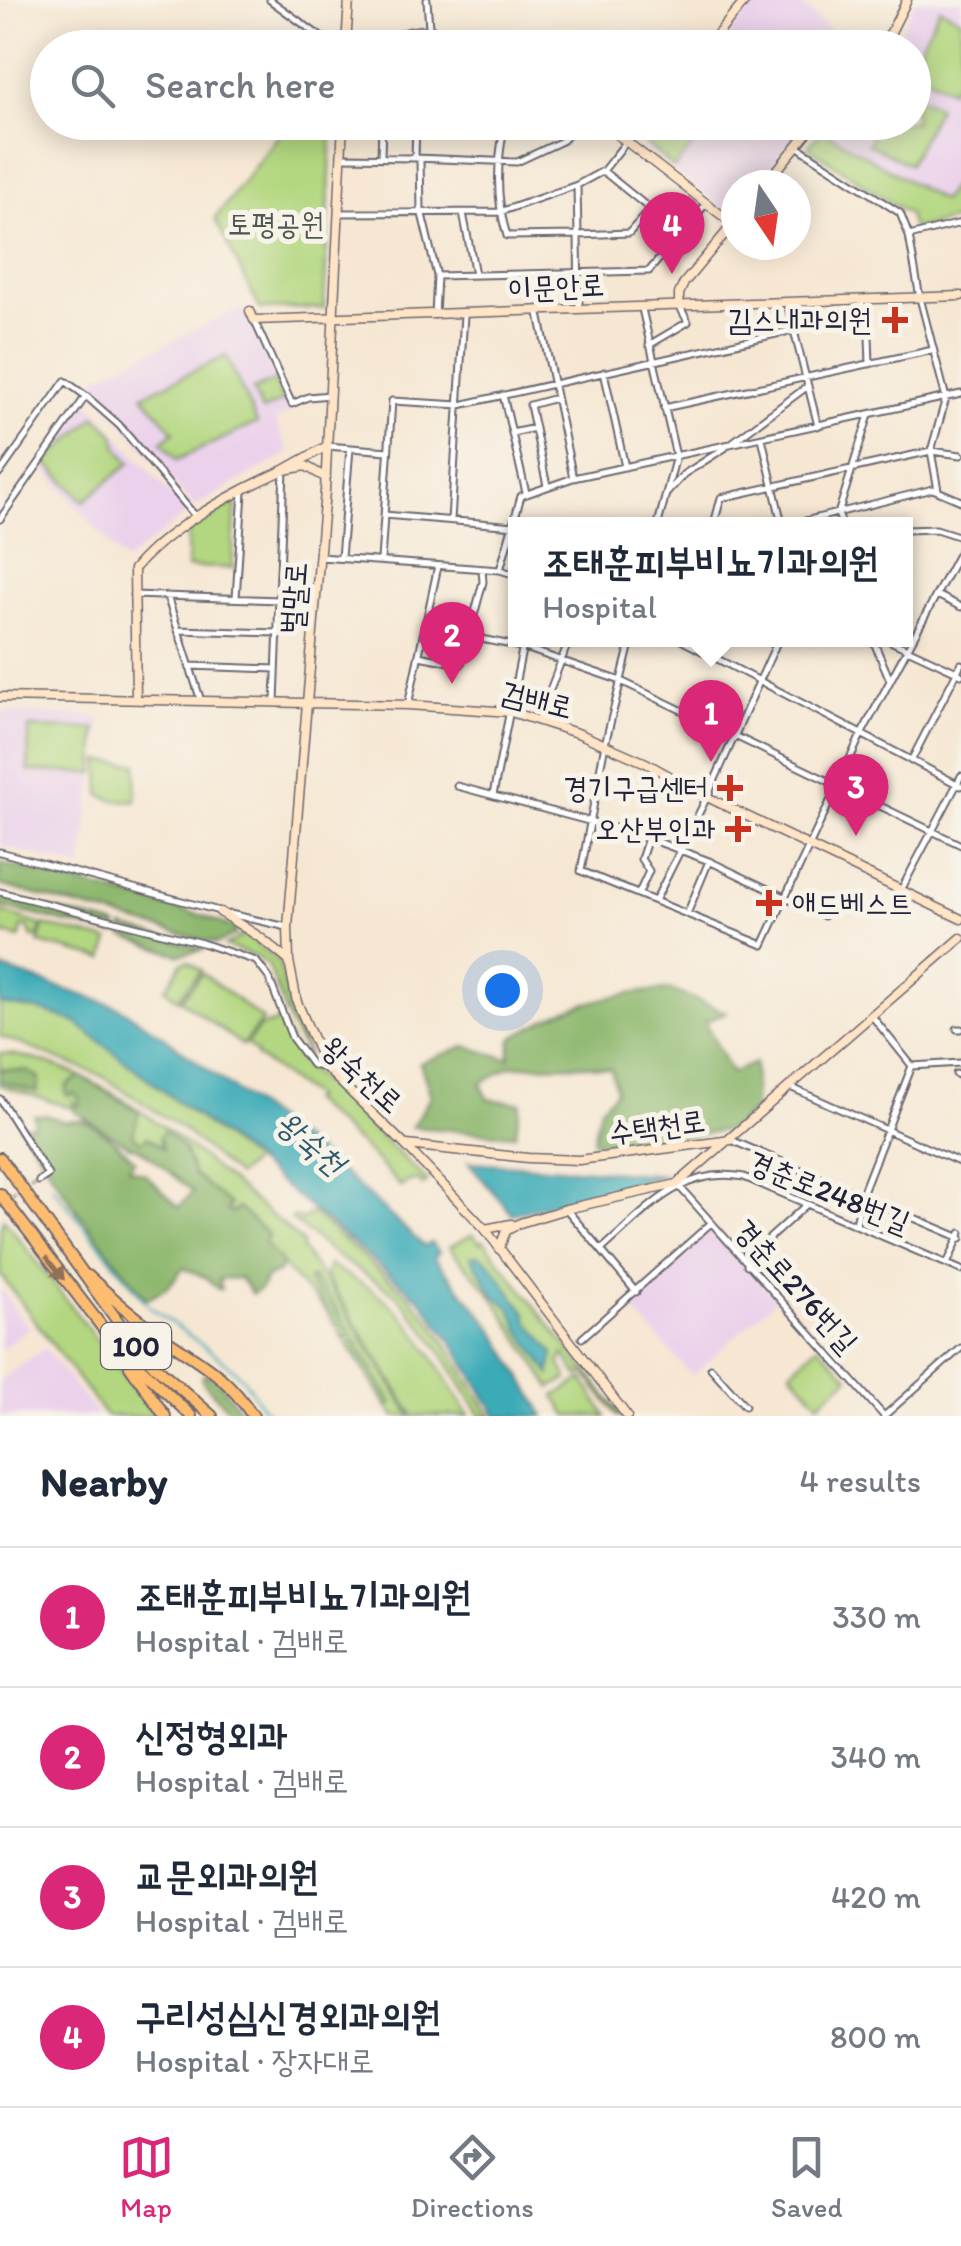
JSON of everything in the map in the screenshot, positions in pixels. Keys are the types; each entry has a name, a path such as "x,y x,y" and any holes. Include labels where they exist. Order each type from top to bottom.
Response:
{"highway":[{"name":"100","path":"0,1158 132,1341 154,1366 212,1416"},
{"name":"100","path":"0,1194 112,1340 191,1416"},
{"path":"74,1263 120,1306 218,1373 236,1389 253,1416"},
{"path":"112,1340 165,1416"}],"street":[{"path":"270,0 311,30"},
{"path":"347,30 349,0"},
{"path":"425,28 427,0"},
{"path":"721,30 746,0"},
{"path":"892,30 907,0"},
{"path":"420,30 430,30"},
{"name":"벌말로","path":"329,1071 302,1018 289,962 288,927 326,478 342,140"},
{"path":"381,158 382,140"},
{"path":"417,140 422,213 436,276 436,315"},
{"path":"501,140 497,161 500,212 508,236 629,232 650,209"},
{"path":"342,157 517,162 563,140"},
{"path":"624,140 721,214"},
{"path":"777,170 802,140"},
{"path":"338,213 500,212 603,172 626,142"},
{"path":"797,146 900,213 909,236 920,298 946,398 931,451 938,490"},
{"path":"603,172 682,233"},
{"path":"577,185 580,308"},
{"path":"436,276 649,270 706,205"},
{"path":"463,213 475,275"},
{"path":"909,236 961,224"},
{"path":"649,345 688,322 679,306 679,294 721,238"},
{"name":"이문안로","path":"252,316 464,315 538,309 961,296"},
{"path":"861,300 870,364"},
{"path":"786,302 818,426"},
{"path":"642,307 676,456 660,517"},
{"path":"538,309 573,478"},
{"path":"451,520 464,315"},
{"path":"252,316 292,404 308,397 330,395"},
{"path":"380,560 392,402 460,405 794,330"},
{"path":"664,408 933,350"},
{"path":"604,372 625,468"},
{"path":"0,474 65,381 119,425 196,517"},
{"path":"666,495 684,474 808,386"},
{"path":"516,517 521,496 526,492 573,478 961,394"},
{"path":"503,395 526,492"},
{"path":"0,519 86,396"},
{"path":"548,486 530,405 556,398"},
{"path":"839,517 850,468 869,415"},
{"path":"512,433 535,428"},
{"path":"762,438 780,517"},
{"path":"136,700 133,572 137,564 196,517 327,446 388,451"},
{"path":"340,558 350,448"},
{"path":"716,517 721,498 931,451 961,455"},
{"path":"284,470 306,466 326,478"},
{"path":"275,704 284,470"},
{"path":"236,598 244,488"},
{"path":"824,517 938,490 961,501"},
{"path":"384,515 508,525"},
{"path":"913,530 936,529 961,537"},
{"path":"500,570 508,545"},
{"path":"913,637 958,563 961,549"},
{"path":"319,557 508,572"},
{"path":"408,705 438,566"},
{"path":"418,656 460,664 482,582 482,568"},
{"path":"936,595 961,607"},
{"path":"133,596 280,600"},
{"path":"167,596 201,702"},
{"path":"425,628 508,641"},
{"path":"178,630 278,633"},
{"path":"493,795 522,647"},
{"path":"532,647 621,681 961,845"},
{"path":"539,719 566,647"},
{"path":"629,647 605,744 581,871 762,945 907,648 959,674"},
{"path":"696,647 959,785"},
{"path":"655,901 775,647"},
{"path":"876,647 890,680"},
{"path":"911,761 961,664"},
{"path":"189,666 276,669"},
{"name":"검배로","path":"0,697 408,705 511,712 605,744 961,919"},
{"path":"900,892 961,776"},
{"path":"457,786 648,838 709,861 824,916"},
{"path":"639,894 649,870 641,859 648,838"},
{"path":"0,852 288,927"},
{"path":"687,914 709,861"},
{"name":"왕숙천로","path":"0,892 214,946 256,961 270,978 292,1038 312,1066 329,1071 405,1144 484,1229 627,1416"},
{"path":"220,912 271,945 289,962"},
{"name":"수택천로","path":"405,1144 578,1160 731,1140 961,938"},
{"path":"870,1014 912,1066"},
{"path":"329,1071 336,1051"},
{"path":"912,1066 961,1064"},
{"path":"856,1224 862,1194 912,1066"},
{"path":"788,1086 961,1163"},
{"path":"0,1099 48,1175 39,1181"},
{"path":"601,1250 731,1140 960,1236 947,1264"},
{"path":"702,1142 711,1156"},
{"name":"경춘로248번길","path":"677,1184 735,1175 961,1270"},
{"path":"484,1229 677,1184"},
{"name":"경춘로276번길","path":"677,1184 884,1416 961,1348"},
{"path":"748,1264 749,1257 806,1205"},
{"path":"566,1209 636,1292"},
{"path":"499,1249 506,1230 520,1223"},
{"path":"582,1338 710,1224"},
{"path":"711,1368 744,1406"}],"shaded area":[{"path":"758,0 794,0 830,30 733,30"},
{"path":"915,0 961,0 961,172 942,201 839,140 931,140 931,30 901,30"},
{"path":"792,140 767,170 721,170 721,207 638,142"},
{"path":"244,307 289,413 275,420 289,453 194,507 96,391 96,377"},
{"path":"86,399 187,513 125,562 42,466"},
{"path":"4,712 101,717 82,868 0,845 0,715"},
{"path":"714,1227 777,1298 692,1376 629,1305"},
{"path":"0,1288 29,1328 0,1350"},
{"path":"45,1348 98,1416 0,1416 0,1380"}],"green space":[{"path":"940,8 961,19 961,72 951,90 931,79 929,30"},
{"name":"토평공원","path":"275,140 331,140 324,308 260,309 215,219"},
{"path":"646,140 698,140 674,168"},
{"path":"814,140 839,140 942,201 961,173 961,218 915,229 908,214 808,147"},
{"path":"870,140 921,140 909,164 868,144"},
{"path":"226,356 257,423 177,460 162,442 174,432 143,395"},
{"path":"274,381 283,401 262,411 253,390"},
{"path":"96,416 115,435 118,448 130,463 84,501 46,462"},
{"path":"236,501 232,568 187,567 188,532"},
{"path":"29,728 96,729 95,773 28,771"},
{"path":"100,761 137,764 136,801 101,795"},
{"path":"0,863 204,916 235,929 236,934 217,944 0,885"},
{"path":"0,895 117,926 115,935 0,906"},
{"path":"0,911 41,925 39,937 32,937 27,926 22,927 20,938 0,933"},
{"path":"44,925 109,941 104,959 39,943"},
{"path":"123,927 205,949 179,955 122,936"},
{"path":"242,932 279,962 288,1003 308,1056 290,1025 269,966 257,957 225,946 241,937"},
{"path":"188,961 201,970 178,999 165,989 182,963"},
{"path":"202,973 263,1020 242,1045 181,1000"},
{"path":"671,990 726,1012 705,1022 731,1073 755,1063 754,1110 734,1127 623,1146 593,1141 600,1108 616,1091 611,1069 585,1065 511,1066 481,1083 487,1099 521,1103 515,1135 412,1127 431,1096 420,1063 465,1046 509,1059 512,1039 549,1018 608,998"},
{"path":"0,1004 43,1011 75,1022 253,1161 237,1176 181,1128 102,1076 0,1036"},
{"path":"279,1021 301,1062 428,1181 423,1185 418,1180 408,1181 401,1187 310,1101 313,1097 256,1056 246,1044 260,1027"},
{"path":"0,1053 40,1061 79,1075 116,1095 188,1146 285,1227 303,1244 301,1248 338,1299 411,1416 394,1416 328,1313 230,1212 87,1113 0,1085"},
{"path":"0,1069 28,1071 39,1078 37,1092 0,1081"},
{"path":"80,1076 139,1112 133,1135 141,1142 147,1137 163,1148 159,1137 164,1131 183,1148 194,1175 230,1205 227,1210 232,1213 238,1208 269,1235 264,1243 282,1263 279,1272 267,1277 252,1294 240,1278 219,1279 218,1289 207,1278 183,1268 168,1287 146,1299 80,1215 20,1126 34,1125 34,1115 65,1122 84,1121 120,1146 135,1160 129,1168 145,1174 179,1207 193,1192 143,1150 75,1112 73,1102 79,1106 79,1099 74,1093 66,1094 66,1086"},
{"path":"312,1213 409,1296 434,1325 491,1416 481,1416 433,1339 397,1295 338,1257 291,1219 293,1216 302,1220"},
{"path":"4,1219 155,1416 106,1416 0,1274 0,1231"},
{"path":"473,1234 480,1243 483,1240 622,1416 618,1416 585,1373 578,1376 564,1354 560,1363 568,1378 551,1388 491,1294 449,1247"},
{"path":"329,1265 371,1289 397,1311 431,1354 469,1416 414,1416 325,1275"},
{"path":"312,1277 332,1302 393,1404 387,1406 307,1280"},
{"path":"818,1345 849,1377 819,1403 791,1371"},
{"path":"206,1374 220,1384 245,1416 235,1416 203,1382"},
{"path":"583,1379 606,1416 567,1416 555,1396"}],"water":[{"path":"0,968 118,1007 159,1033 334,1165 425,1247 431,1243 439,1252 434,1257 492,1327 545,1416 497,1416 422,1301 243,1152 75,1022 43,1011 0,1004"},
{"path":"468,1162 665,1175 512,1214"},
{"path":"479,1255 489,1262 554,1353 550,1374 510,1308 493,1294 471,1256"}],"waterway":[{"path":"52,1186 150,1307 224,1361 243,1378 272,1416"}],"tunnel":[{"path":"0,1207 39,1181"}],"place":[{"name":"구리성심신경외과의원","path":"672,274"},
{"name":"김스내과의원","path":"895,320"},
{"name":"신정형외과","path":"452,684"},
{"name":"조태훈피부비뇨기과의원","path":"711,762"},
{"name":"경기구급센터","path":"730,788"},
{"name":"오산부인과","path":"738,829"},
{"name":"교문외과의원","path":"856,836"},
{"name":"애드베스트","path":"769,903"}],"water label":[{"name":"왕숙천","path":"311,1143"}]}
